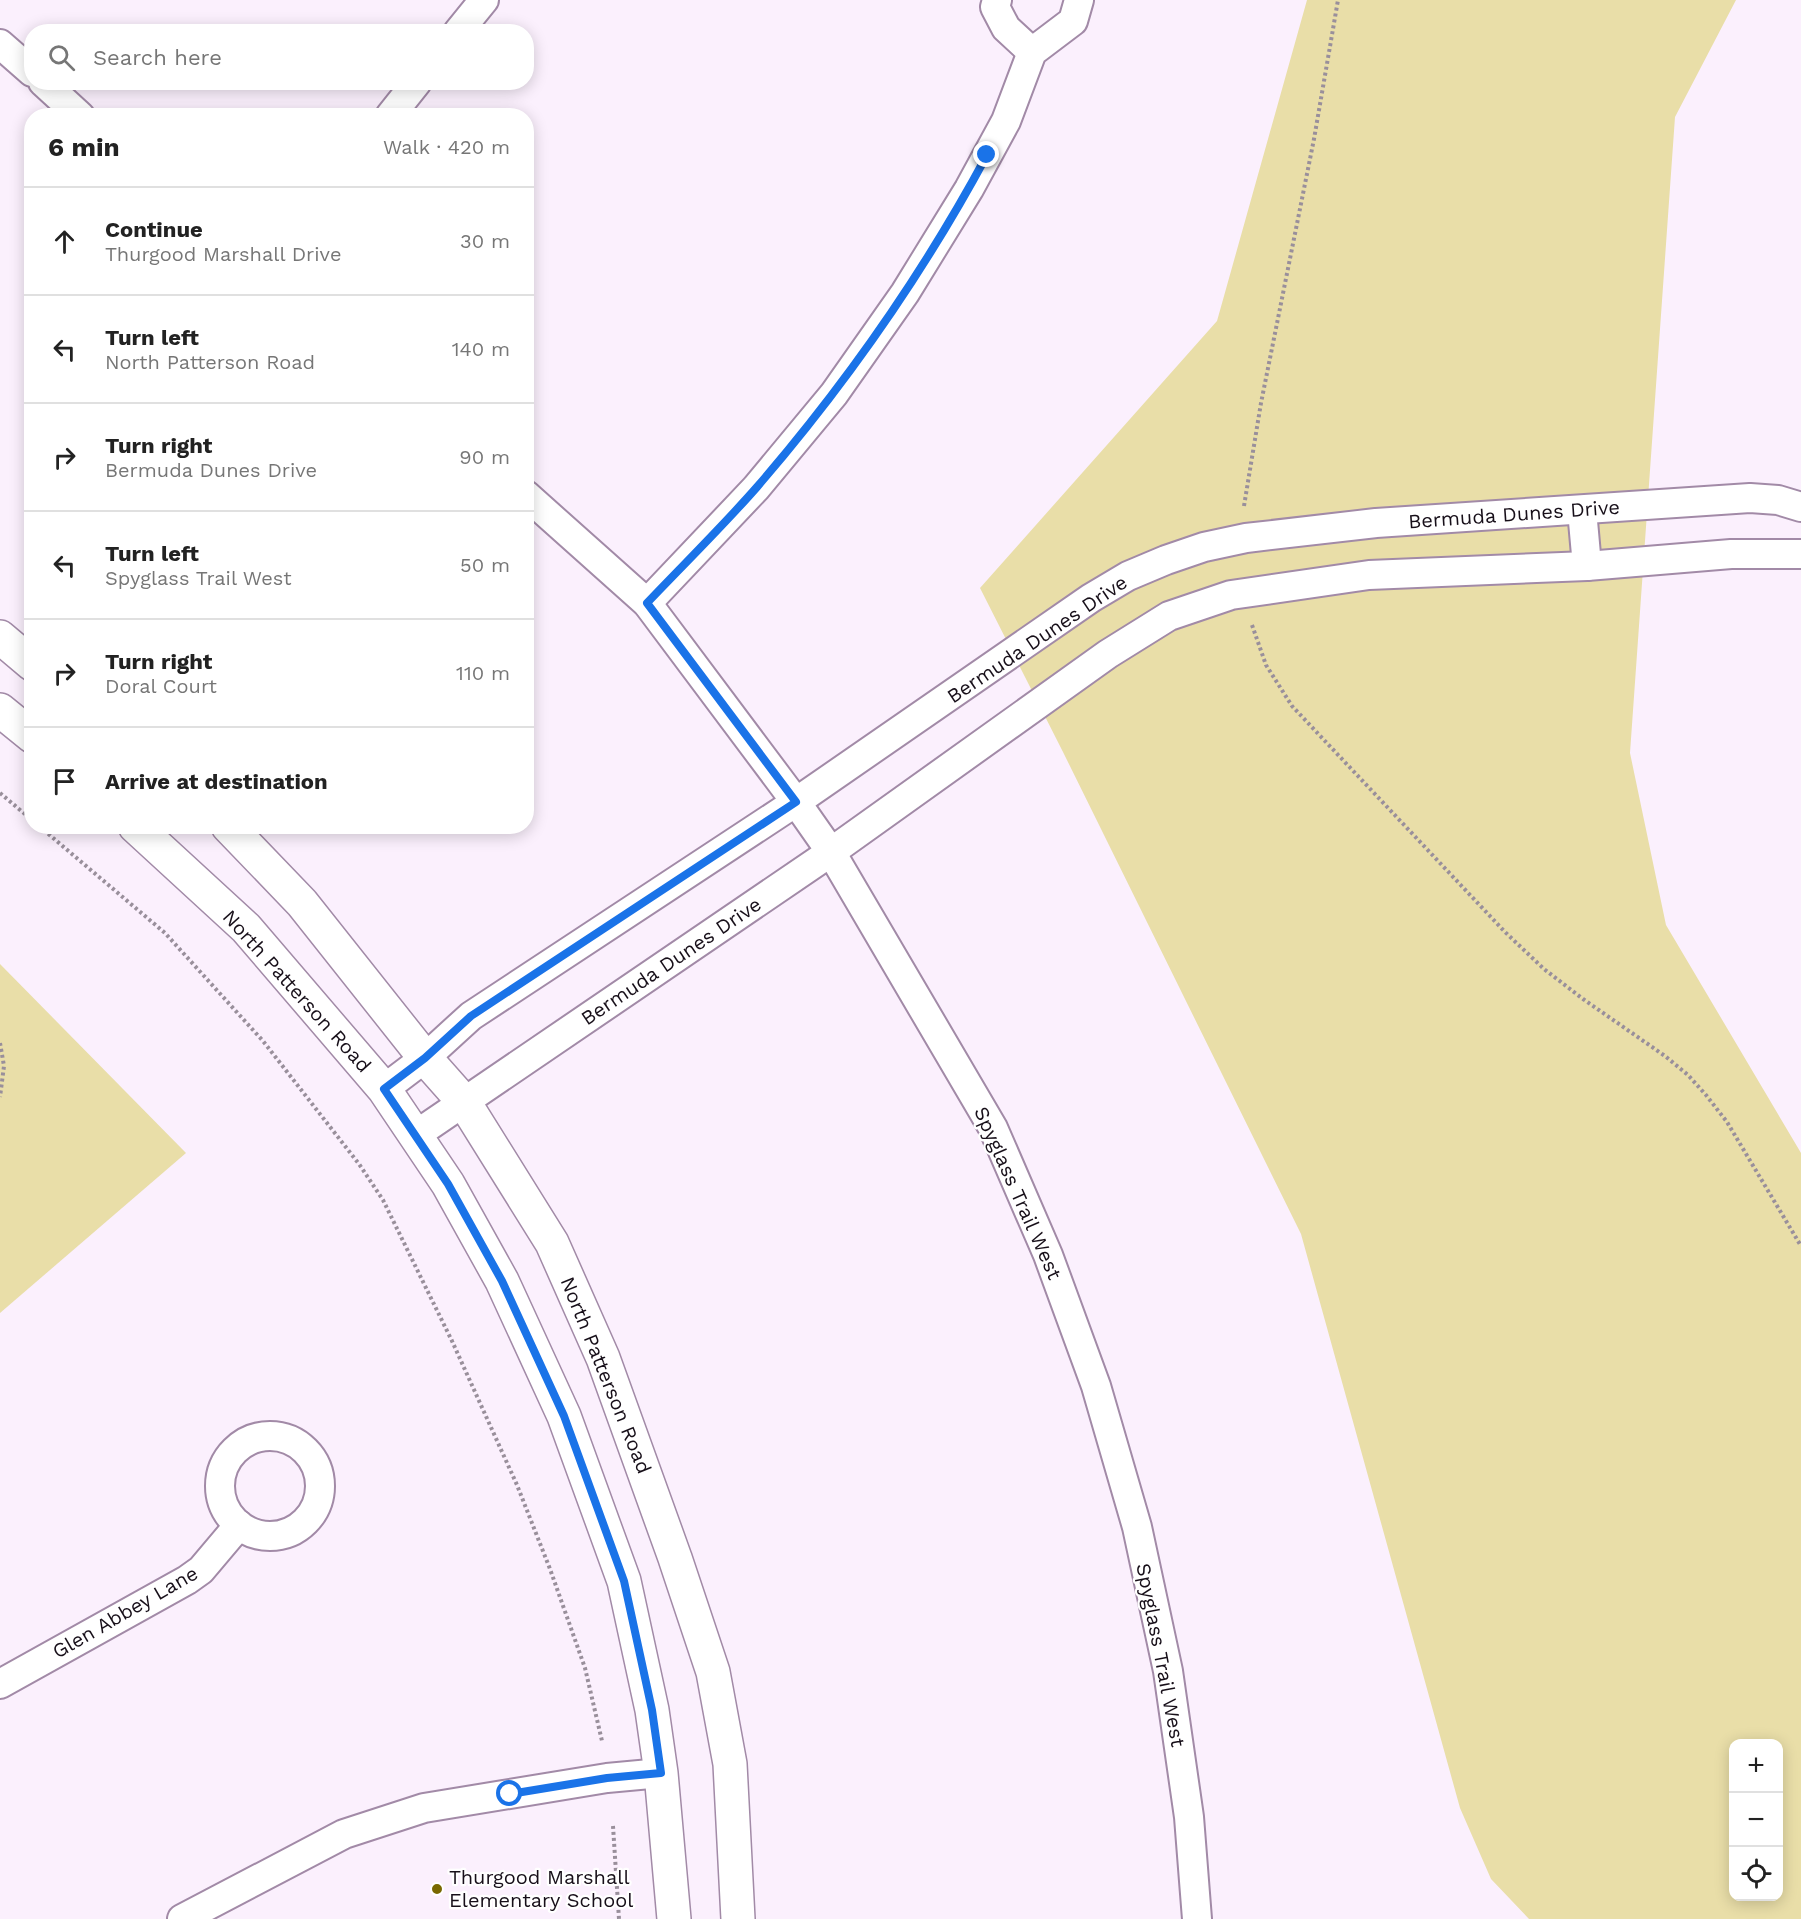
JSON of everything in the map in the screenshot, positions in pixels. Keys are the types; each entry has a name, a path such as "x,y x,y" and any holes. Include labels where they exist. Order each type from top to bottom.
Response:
{"street":[{"path":"464,24 484,0"},
{"path":"997,0 995,7 1006,28 1032,52"},
{"path":"647,603 756,488 834,393 905,293 969,189 1006,121 1032,52 1073,21 1079,0"},
{"path":"0,44 24,65"},
{"path":"52,90 71,108"},
{"path":"396,108 411,90"},
{"name":"Bermuda Dunes Drive","path":"384,1089 425,1058 471,1016 796,802 1091,598 1166,560 1203,547 1246,538 1376,523 1750,498 1778,500 1801,507"},
{"name":"Spyglass Trail West","path":"534,502 647,603 796,802 831,852 993,1128 1048,1255 1096,1386 1137,1527 1168,1671 1189,1817 1197,1919"},
{"path":"1582,510 1587,566"},
{"name":"Bermuda Dunes Drive","path":"417,1134 831,852 1108,654 1169,616 1231,595 1369,575 1587,566 1731,554 1801,554"},
{"path":"0,637 24,656"},
{"path":"0,710 24,730"},
{"name":"North Patterson Road","path":"144,834 246,928 384,1089 417,1134 448,1184 502,1281 564,1416 624,1581 652,1710 661,1773 674,1919"},
{"name":"North Patterson Road","path":"236,834 302,903 425,1058 464,1102 552,1243 603,1358 675,1558 713,1672 730,1764 738,1919"},
{"name":"Glen Abbey Lane","path":"0,1684 186,1580 201,1570 239,1526"},
{"path":"182,1919 344,1833 413,1812 607,1778 661,1773"}],"path":[{"path":"1246,538 1244,505 1248,474 1314,139 1338,0"},
{"path":"1251,592 1252,629 1266,665 1292,706 1529,954 1583,999 1665,1056 1688,1075 1727,1122 1801,1246"},
{"path":"0,793 24,813"},
{"path":"48,834 172,941 263,1041 359,1164 384,1200 452,1341 517,1485 585,1668 602,1741"},
{"path":"0,1043 4,1066 0,1097"},
{"path":"613,1826 619,1919"}],"shaded area":[{"path":"1307,0 1736,0 1675,117 1630,753 1666,925 1801,1153 1801,1919 1529,1919 1491,1879 1460,1808 1301,1234 980,588 1217,321"},
{"path":"0,964 186,1153 0,1313"}],"place":[{"name":"Thurgood Marshall Elementary School","path":"437,1889"}],"route":[{"path":"510,1794 607,1778 661,1773 652,1710 624,1581 564,1416 502,1281 448,1184 417,1134 384,1089 425,1058 471,1016 796,802 647,603 756,488 834,393 905,293 969,189 987,155"}]}
